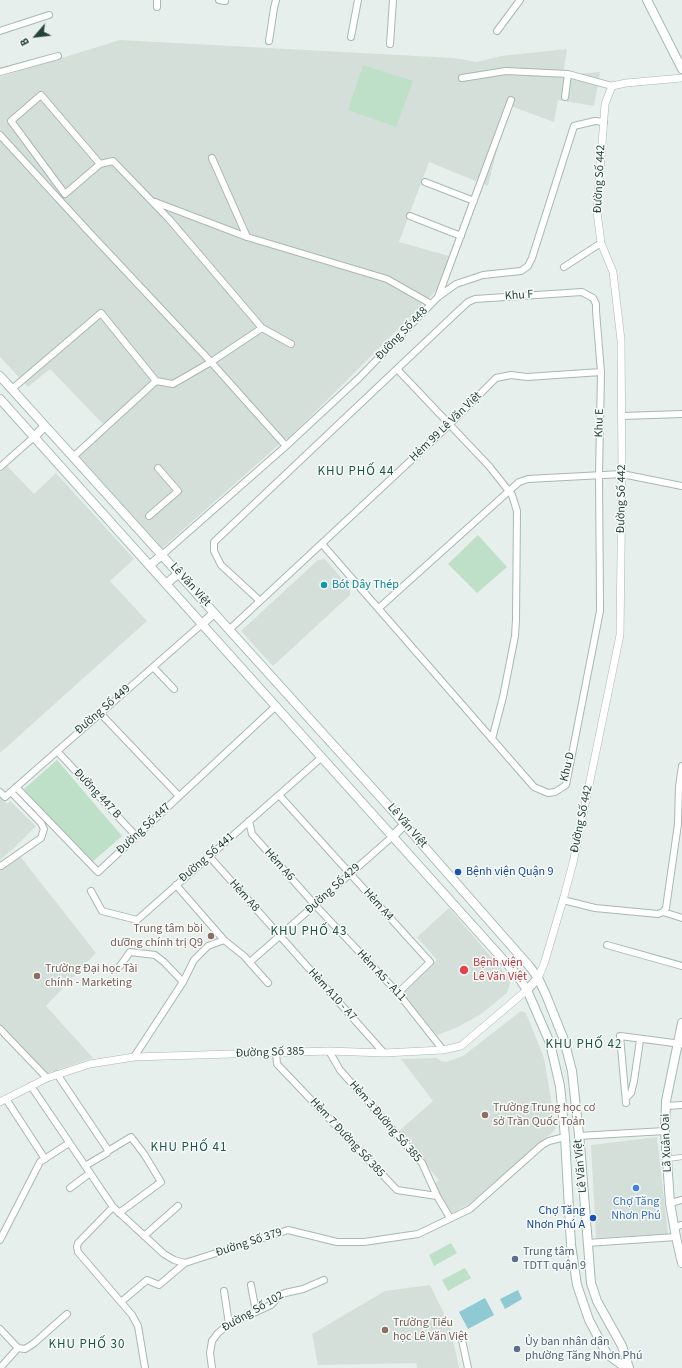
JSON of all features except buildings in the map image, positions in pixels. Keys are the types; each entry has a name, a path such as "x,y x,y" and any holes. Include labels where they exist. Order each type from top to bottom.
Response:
{"main road":[{"path":"647,0 682,69"},
{"name":"Lê Văn Việt","path":"0,376 405,824 525,961 538,978 564,1040 572,1071 591,1283 597,1301 622,1346 627,1368"},
{"name":"Lê Văn Việt","path":"0,399 518,975 527,990 550,1043 560,1086 565,1137 571,1245 577,1285 589,1320 607,1354 627,1368"},
{"path":"34,436 45,426"},
{"path":"150,566 162,554"},
{"path":"166,584 179,573"},
{"path":"202,624 214,613"},
{"path":"393,836 405,824"},
{"path":"527,990 538,978"},
{"name":"Lã Xuân Oai","path":"682,1023 680,1044 668,1088 665,1131 670,1203 678,1226 676,1238 682,1263"},
{"path":"565,1137 578,1136"},
{"path":"571,1245 587,1243"}],"street":[{"path":"157,0 157,7"},
{"path":"269,41 276,0"},
{"path":"351,37 358,0"},
{"path":"390,44 393,0"},
{"path":"497,31 520,0"},
{"path":"0,31 49,15"},
{"path":"0,72 58,56"},
{"path":"462,78 506,71 568,74 612,86 626,83 682,78"},
{"path":"565,98 568,74"},
{"name":"Đường Số 442","path":"538,978 544,964 573,863 620,636 622,474 621,340 613,272 601,243 597,212 605,104 612,86"},
{"path":"100,164 40,95 11,121 65,194 100,164 113,161 174,224 262,328 291,344"},
{"path":"438,297 511,100"},
{"name":"Đường Số 448","path":"162,554 286,446 359,378 438,297 456,284 483,275 521,271 528,266 535,251 574,126 594,122 604,122"},
{"path":"0,135 211,362 286,446"},
{"path":"212,158 247,237"},
{"path":"425,182 474,201"},
{"path":"151,201 247,237 387,279 431,304"},
{"path":"410,216 461,236"},
{"path":"564,267 601,243"},
{"name":"Khu F","path":"260,601 221,565 214,551 214,542 468,302 475,299 582,292 593,298 596,304 601,372"},
{"path":"12,389 101,313 156,381 173,384 211,362 262,328"},
{"path":"397,369 489,466 512,495 517,511 515,636 503,697 492,739"},
{"name":"Hẻm 99 Lê Văn Việt","path":"230,630 450,424 465,407 496,378 511,375 527,377 601,372"},
{"name":"Khu E","path":"599,475 601,372"},
{"path":"73,457 156,381"},
{"path":"622,416 682,414"},
{"path":"0,467 34,436"},
{"path":"158,468 183,496"},
{"path":"379,608 519,482 528,479 622,474 682,486"},
{"name":"Khu D","path":"492,739 534,787 548,793 555,792 566,785 600,611 599,475"},
{"path":"150,516 178,490"},
{"path":"322,544 492,739"},
{"name":"Đường Số 449","path":"0,792 5,797 202,624"},
{"path":"153,666 174,689"},
{"name":"Đường Số 447","path":"16,787 98,872 276,706"},
{"path":"100,713 179,796"},
{"name":"Đường 447 B","path":"57,751 136,836"},
{"name":"Đường Số 441","path":"91,892 102,911 137,920 322,757"},
{"path":"663,912 666,908 680,824 679,786 682,766"},
{"path":"1,866 41,838 44,830 41,823 11,792"},
{"name":"Hẻm A4","path":"279,795 430,962 398,993"},
{"name":"Hẻm A6","path":"249,821 252,834 315,905"},
{"name":"Đường Số 429","path":"250,962 393,836"},
{"name":"Hẻm A8","path":"209,856 280,936"},
{"path":"176,885 224,940 250,962 268,983"},
{"path":"563,900 595,908 658,914 663,912 682,918"},
{"name":"Hẻm A5 - A11","path":"315,905 398,993 443,1050"},
{"name":"Hẻm A10 - A7","path":"280,936 384,1053"},
{"path":"134,1057 183,982 194,960 208,946 224,940"},
{"path":"607,945 682,966"},
{"path":"120,966 130,952 155,955 164,962 183,982"},
{"name":"Đường Số 385","path":"3,1101 47,1078 58,1074 90,1064 134,1057 276,1052 329,1051 384,1053 443,1050 461,1046 527,990"},
{"path":"0,1029 47,1078"},
{"path":"640,1040 634,1081 631,1093 626,1100 620,1036 640,1040 680,1044"},
{"name":"Hẻm 3 Đường Số 385","path":"329,1051 340,1070 422,1163 437,1196 450,1218"},
{"name":"Hẻm 7 Đường Số 385","path":"276,1052 277,1064 396,1190 437,1196"},
{"path":"58,1074 108,1151"},
{"path":"31,1086 113,1207 164,1254 174,1260 185,1263"},
{"path":"3,1101 45,1159"},
{"path":"666,1106 682,1105"},
{"path":"578,1136 665,1131"},
{"path":"85,1166 131,1137 144,1154 161,1182 119,1213"},
{"name":"Đường Số 379","path":"185,1263 288,1230 337,1242 364,1242 418,1234 470,1209 542,1145 549,1141 565,1137"},
{"path":"0,1240 40,1162 69,1143"},
{"path":"668,1159 682,1157"},
{"path":"70,1188 90,1173"},
{"path":"670,1203 682,1200"},
{"path":"144,1236 178,1206"},
{"path":"113,1207 78,1243 76,1247 78,1252 132,1315 138,1326 145,1368"},
{"path":"587,1243 676,1238"},
{"path":"121,1302 147,1280 159,1285 185,1263"},
{"name":"Đường Số 102","path":"212,1368 210,1353 212,1341 218,1333 229,1324 271,1305 280,1295 303,1289 324,1280"},
{"path":"251,1285 256,1312"},
{"path":"224,1291 229,1324"},
{"path":"0,1329 18,1348 25,1349 33,1344 67,1314"},
{"path":"462,1340 468,1368"},
{"path":"0,1368 18,1348"}],"shaded area":[{"path":"120,40 454,58 477,62 501,56 567,49 563,75 600,72 594,106 558,100 554,122 508,105 488,186 429,162 399,242 449,256 445,280 435,292 289,438 284,440 159,551 73,457 106,427 50,369 28,387 0,357 0,77"},
{"path":"7,466 34,494 56,473 134,559 110,581 147,621 0,753 0,473"},
{"path":"325,559 350,588 350,595 273,666 241,631 318,560"},
{"path":"0,797 7,804 10,801 36,826 0,860"},
{"name":"Trường Đại học Tài chính - Marketing","path":"19,855 96,953 46,1006 93,1058 45,1074 0,1027 0,871"},
{"name":"Bệnh viện Lê Văn Việt","path":"449,908 511,980 507,993 481,1014 456,1028 437,1035 401,991 437,960 417,937"},
{"name":"Trường Trung học cơ sở Trần Quốc Toản","path":"521,1011 526,1013 544,1058 556,1129 469,1204 452,1213 434,1186 439,1180 399,1131 433,1101 401,1059 437,1058 446,1062 463,1056"},
{"path":"657,1137 668,1234 596,1238 591,1145"},
{"name":"Trường Tiểu học Lê Văn Việt","path":"430,1285 450,1326 459,1368 417,1368 416,1363 318,1365 312,1334 385,1291"}],"green space":[{"path":"363,65 413,81 396,127 348,110"},
{"path":"478,535 507,567 477,593 448,564"},
{"path":"57,760 122,836 90,864 24,789"},
{"path":"451,1243 457,1253 434,1266 429,1255"},
{"path":"465,1268 471,1278 448,1291 442,1280"}],"water":[{"path":"518,1290 522,1299 505,1309 500,1299"},
{"path":"485,1298 494,1315 468,1329 459,1312"}],"place":[{"name":"Bót Dây Thép","path":"324,585"},
{"name":"Bệnh viện Quận 9","path":"458,872"},
{"name":"Trung tâm bồi dưỡng chính trị Q9","path":"211,936"},
{"name":"Bệnh viện Lê Văn Việt","path":"464,970"},
{"name":"Trường Đại học Tài chính - Marketing","path":"37,976"},
{"name":"Trường Trung học cơ sở Trần Quốc Toản","path":"485,1115"},
{"name":"Chợ Tăng Nhơn Phú","path":"636,1188"},
{"name":"Chợ Tăng Nhơn Phú A","path":"593,1218"},
{"name":"Trung tâm TDTT quận 9","path":"515,1259"},
{"name":"Trường Tiểu học Lê Văn Việt","path":"385,1330"},
{"name":"Ủy ban nhân dân phường Tăng Nhơn Phú","path":"517,1349"}],"district":[{"name":"KHU PHỐ 44","path":"356,472"},
{"name":"KHU PHỐ 43","path":"309,932"},
{"name":"KHU PHỐ 42","path":"584,1045"},
{"name":"KHU PHỐ 41","path":"189,1148"},
{"name":"KHU PHỐ 30","path":"87,1345"}]}
